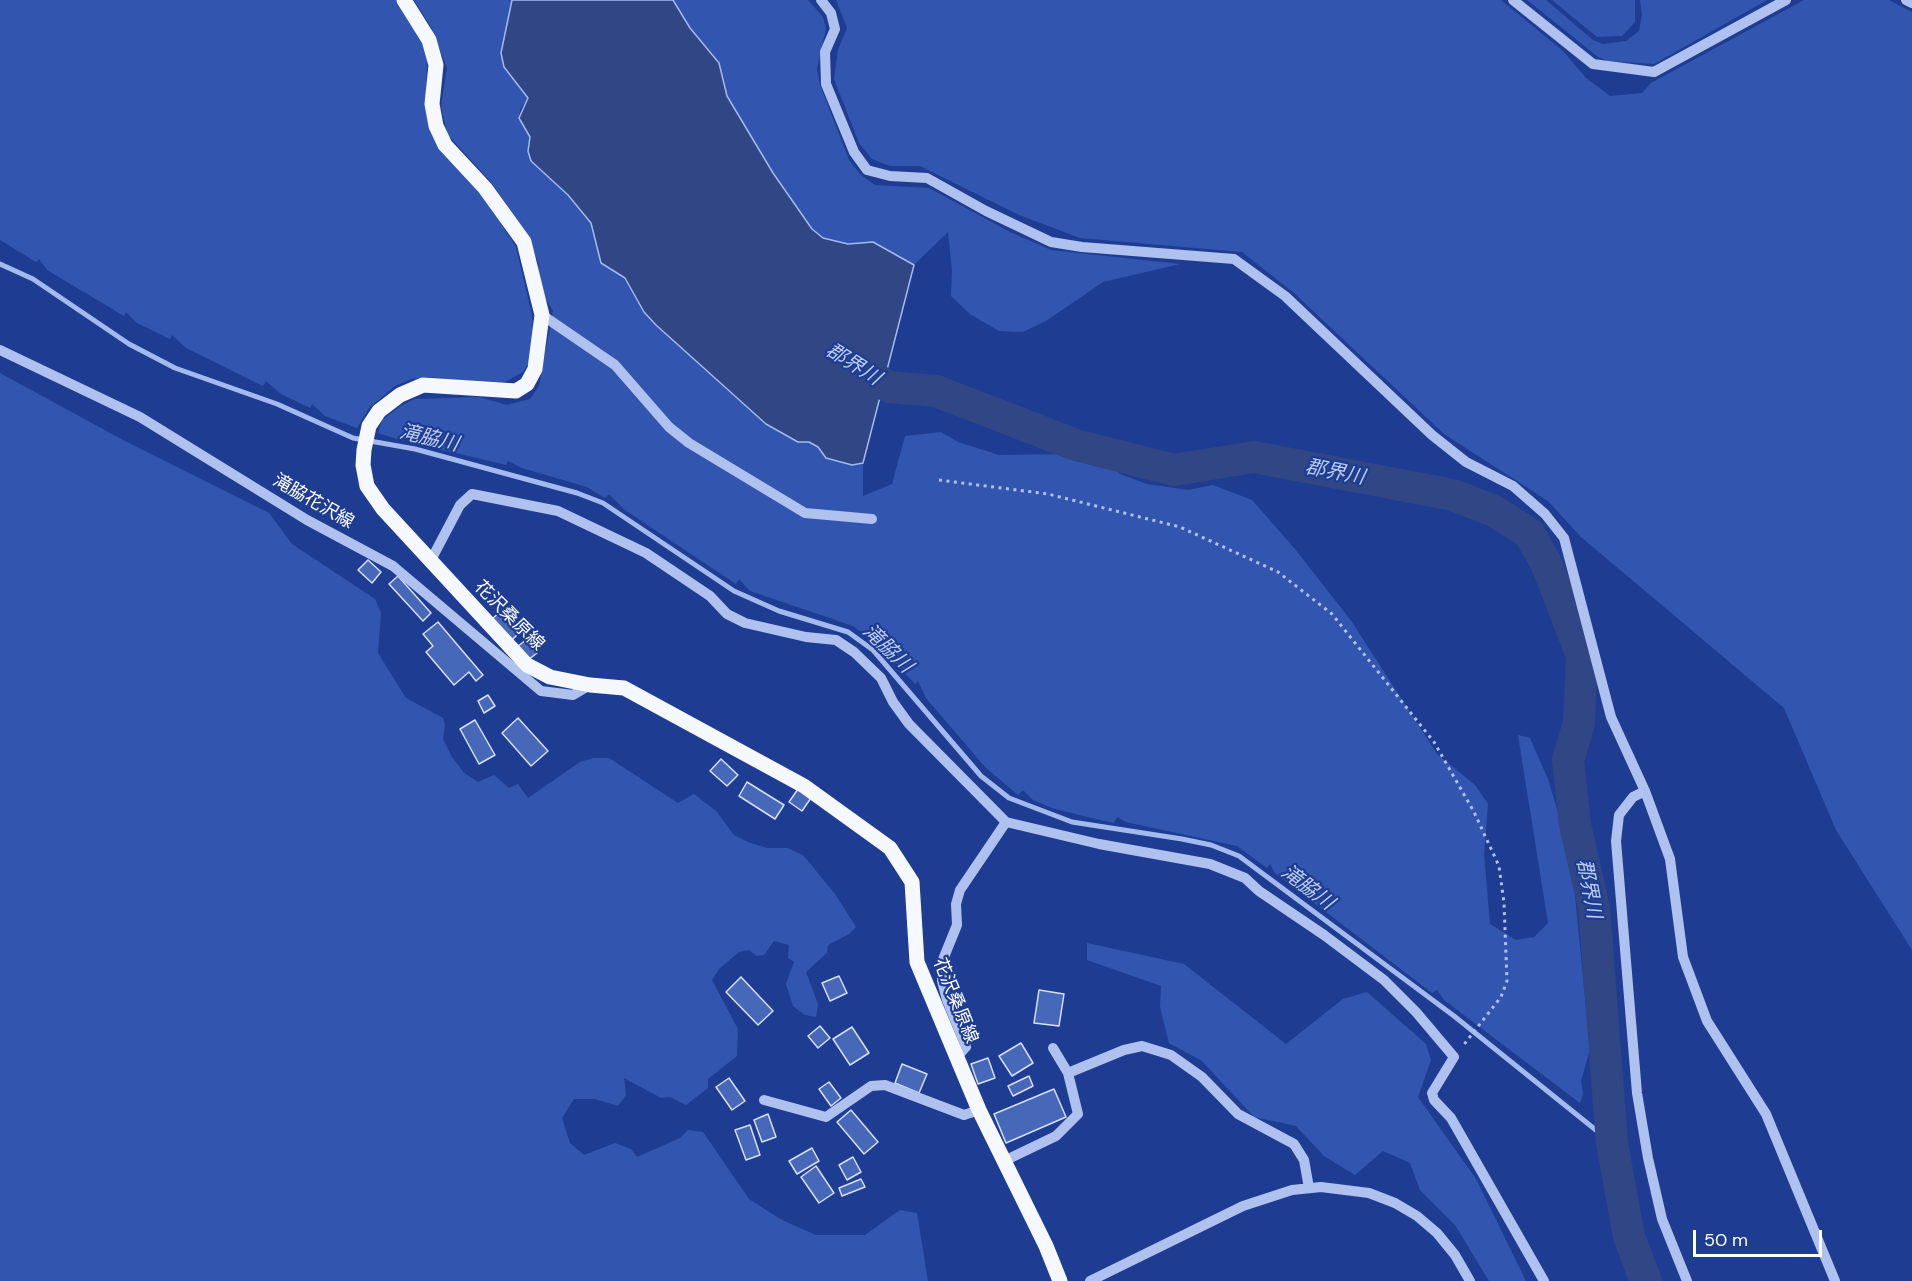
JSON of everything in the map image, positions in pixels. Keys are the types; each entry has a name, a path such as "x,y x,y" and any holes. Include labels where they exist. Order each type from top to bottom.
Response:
{"main road":[{"name":"花沢桑原線","path":"404,0 429,40 436,64 432,104 436,126 445,145 485,188 524,242 542,315 535,369 527,384 516,391 423,385 400,395 379,411 369,426 364,450 363,465 367,486 382,509 527,665 550,677 590,685 624,688 804,786 890,848 912,882 917,962 979,1110 1060,1281"}],"street":[{"path":"821,0 831,13 835,30 825,52 826,84 854,152 867,170 890,176 927,178 1051,242 1082,247 1234,259 1285,296 1432,435 1466,462 1513,486 1545,514 1564,538 1611,717 1645,791 1670,859 1683,957 1703,1010 1722,1046 1766,1114 1835,1281"},
{"path":"1513,0 1593,64 1654,72 1786,0"},
{"path":"1906,0 1912,3"},
{"path":"542,315 615,365 669,427 689,443 805,513 872,519"},
{"name":"滝脇花沢線","path":"0,350 140,417 307,520 393,566 541,691 573,694 590,685"},
{"path":"430,562 460,505 472,494 558,511 646,553 710,596 727,614 745,623 806,637 836,640 854,652 881,678 893,702 909,724 1005,822 1099,844 1210,864 1245,878 1259,891 1324,935 1384,980 1416,1012 1454,1057 1432,1093 1434,1100 1450,1118 1544,1281"},
{"path":"1645,791 1633,797 1619,815 1616,841 1636,1082 1648,1158 1660,1209 1687,1281"},
{"path":"956,1058 966,1047 947,1000 942,981 942,962 957,925 956,904 960,890 1005,822"},
{"path":"1068,1073 1124,1050 1142,1046 1171,1055 1202,1077 1238,1114 1294,1144 1304,1160 1309,1188"},
{"path":"1004,1161 1056,1136 1078,1114 1068,1073 1053,1048"},
{"path":"764,1100 826,1118 871,1086 885,1085 964,1115 979,1110"},
{"path":"1090,1281 1243,1206 1267,1197 1309,1188 1343,1188 1369,1193 1395,1203 1437,1233 1455,1255 1470,1281"}],"path":[{"path":"939,480 1048,494 1180,526 1278,572 1332,614 1434,742 1474,812 1499,866 1504,903 1508,981 1501,998 1454,1057"}],"shaded area":[{"path":"0,0 396,0 420,35 427,54 426,108 430,132 441,152 484,197 516,247 532,315 533,345 530,361 523,372 505,382 485,383 427,377 412,379 395,386 369,408 357,428 325,416 312,404 310,408 281,394 266,381 263,386 186,348 172,335 170,339 137,323 126,312 124,316 47,270 39,259 36,262 0,240"},
{"path":"414,0 512,0 501,53 510,76 526,91 528,98 520,110 519,118 530,137 528,151 531,161 568,195 591,223 601,263 625,278 644,312 766,424 798,442 809,442 818,447 826,458 852,465 863,463 863,496 892,484 905,436 941,432 958,442 999,455 1077,454 1108,463 1120,474 1147,484 1188,490 1213,485 1252,500 1295,549 1352,622 1437,754 1475,785 1488,804 1484,854 1490,924 1516,940 1534,937 1548,923 1518,735 1530,738 1548,779 1571,855 1590,1049 1581,1081 1583,1094 1580,1103 1444,1000 1437,990 1432,993 1275,873 1270,864 1267,868 1237,846 1126,822 1117,817 1114,823 1052,808 1033,800 1023,790 1018,795 985,767 926,698 918,681 915,684 878,644 853,626 750,591 739,579 736,584 625,510 609,494 605,498 587,487 522,468 508,461 506,465 426,446 407,436 403,441 378,433 382,420 402,405 415,399 479,397 507,405 530,399 539,386 553,311 541,291 538,262 527,234 491,182 447,134 441,106 447,68 431,27"},
{"path":"673,0 808,0 823,17 826,28 817,69 820,85 849,160 861,175 875,185 929,188 1010,232 1051,250 1180,264 1103,282 1046,321 1023,332 999,331 970,314 951,296 952,270 948,232 914,265 873,242 848,244 823,238 812,229 773,173 727,96 719,62 690,28"},
{"path":"836,0 1501,0 1563,51 1586,78 1610,96 1642,93 1651,83 1804,0 1889,0 1912,12 1912,950 1836,830 1784,708 1581,537 1548,501 1444,434 1294,293 1242,252 1080,238 1019,215 920,166 890,166 872,159 859,143 834,79 838,50 847,28"},
{"path":"1527,0 1546,0 1593,40 1603,44 1626,41 1639,31 1642,15 1640,0 1767,0 1654,64 1608,61 1598,57"},
{"path":"1552,0 1635,0 1635,22 1622,36 1597,37"},
{"path":"0,373 123,440 269,513 292,544 375,599 381,613 378,653 406,698 443,718 445,725 443,739 452,757 464,773 478,782 494,775 509,788 518,784 528,798 580,762 593,758 609,758 678,803 694,794 716,811 734,835 748,842 767,848 787,848 803,855 835,894 856,927 849,934 828,945 827,953 806,972 818,1004 816,1017 805,1015 793,1006 786,984 794,962 788,958 789,945 774,941 764,955 757,956 749,950 739,952 719,969 712,980 738,1029 737,1056 708,1079 708,1088 686,1105 670,1097 661,1098 624,1078 626,1095 618,1106 595,1099 574,1099 562,1118 570,1143 584,1155 615,1143 631,1149 637,1157 680,1138 688,1130 703,1132 749,1199 782,1220 816,1235 865,1235 900,1210 917,1213 928,1281 0,1281"},
{"path":"1087,943 1184,964 1286,1044 1343,999 1367,992 1426,1044 1431,1060 1418,1097 1476,1179 1526,1281 1489,1281 1455,1225 1420,1190 1410,1163 1383,1151 1355,1175 1324,1156 1296,1126 1254,1117 1202,1061 1169,1043 1160,1007 1161,986 1087,960"}],"water":[{"path":"512,0 673,0 690,28 719,63 727,96 773,173 812,229 823,238 848,244 873,242 914,265 863,463 852,465 826,458 818,447 809,442 798,442 766,424 656,325 644,312 625,278 601,263 591,223 568,195 531,161 528,151 530,137 519,118 528,98 504,67 501,53"}],"building":[{"path":"368,560 381,572 372,583 358,570"},
{"path":"398,576 431,613 423,621 389,584"},
{"path":"503,609 522,630 512,640 492,619"},
{"path":"438,622 483,675 476,681 469,672 454,685 426,652 433,646 423,634"},
{"path":"526,640 537,653 528,660 518,646"},
{"path":"488,695 495,706 484,713 478,701"},
{"path":"518,718 548,751 531,766 502,733"},
{"path":"475,720 495,755 479,764 460,729"},
{"path":"721,759 738,775 727,786 710,771"},
{"path":"747,782 784,805 775,819 739,796"},
{"path":"798,789 811,798 802,811 789,802"},
{"path":"839,976 847,993 830,1001 822,983"},
{"path":"741,977 773,1011 758,1025 726,992"},
{"path":"1039,990 1064,994 1059,1026 1034,1023"},
{"path":"820,1026 830,1038 818,1048 808,1036"},
{"path":"852,1027 869,1053 850,1065 833,1039"},
{"path":"1021,1043 1033,1063 1012,1076 999,1056"},
{"path":"988,1058 995,1078 978,1084 971,1064"},
{"path":"902,1064 927,1074 919,1093 895,1083"},
{"path":"1029,1076 1033,1086 1013,1096 1008,1086"},
{"path":"729,1078 745,1101 732,1110 716,1087"},
{"path":"829,1082 841,1098 831,1106 819,1089"},
{"path":"1054,1089 1066,1117 1006,1143 994,1114"},
{"path":"851,1110 878,1142 864,1154 837,1122"},
{"path":"768,1114 776,1137 762,1142 754,1120"},
{"path":"750,1125 760,1155 746,1160 735,1130"},
{"path":"812,1148 819,1161 797,1174 789,1161"},
{"path":"853,1157 861,1172 847,1180 839,1165"},
{"path":"816,1166 834,1193 819,1203 801,1177"},
{"path":"861,1179 865,1187 842,1196 839,1188"}],"waterway":[{"name":"滝脇川","path":"0,264 33,279 129,344 175,368 277,404 353,438 415,449 577,493 603,503 734,591 779,611 848,632 873,650 981,776 1009,798 1072,822 1182,839 1211,845 1239,856 1454,1016 1612,1143"},
{"name":"郡界川","path":"847,361 889,387 936,391 1076,445 1174,470 1254,457 1453,495 1494,511 1529,533 1547,565 1582,656 1579,723 1568,760 1575,825 1594,907 1612,1143 1629,1237 1646,1281"}]}
